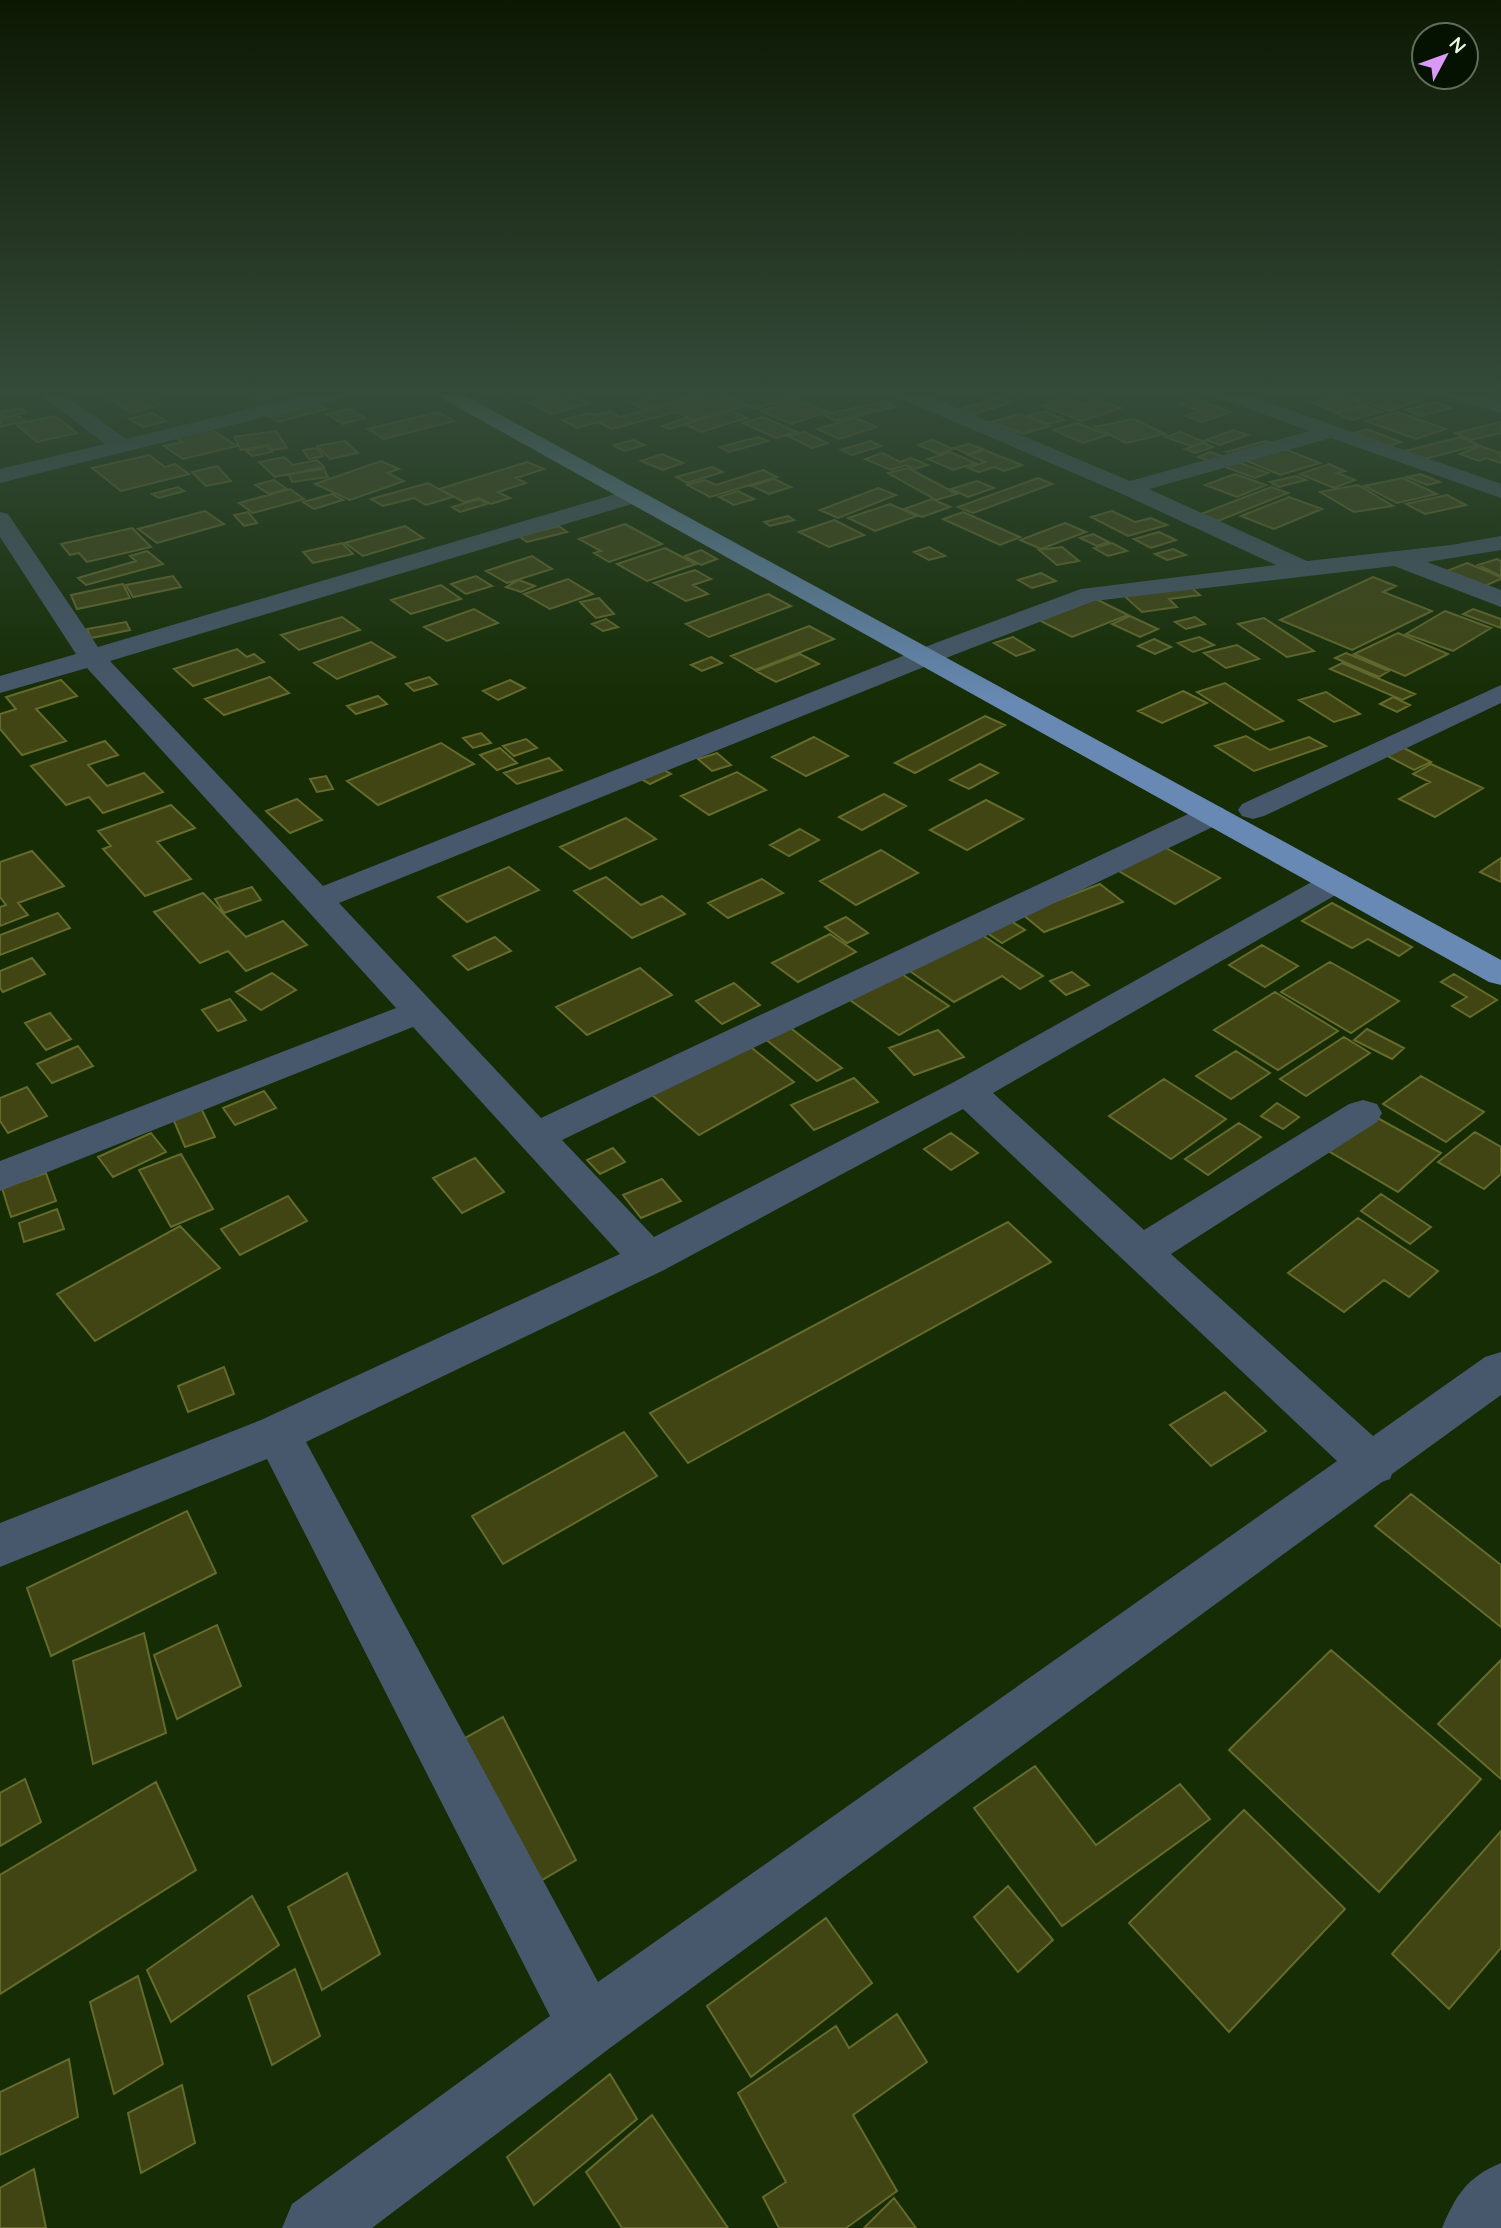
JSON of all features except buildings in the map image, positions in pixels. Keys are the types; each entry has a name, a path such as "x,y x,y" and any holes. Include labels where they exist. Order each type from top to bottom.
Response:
{"main road":[{"path":"630,494 936,653 1253,810 1501,974"},
{"path":"654,494 936,653 1212,815 1353,878"}],"street":[{"path":"1141,494 1302,568"},
{"path":"0,685 634,496"},
{"path":"0,519 91,656 649,1259"},
{"path":"317,900 1090,594 1501,543"},
{"path":"1395,558 1501,599"},
{"path":"1253,810 1501,693"},
{"path":"536,1136 1212,815"},
{"path":"0,1545 278,1434 649,1259 967,1091 1353,878"},
{"path":"0,1177 420,1011"},
{"path":"967,1091 1373,1465"},
{"path":"1141,1252 1363,1113"},
{"path":"316,2228 588,2025 1373,1465 1501,1370"},
{"path":"278,1434 588,2025"},
{"path":"1476,2228 1501,2196"}]}
